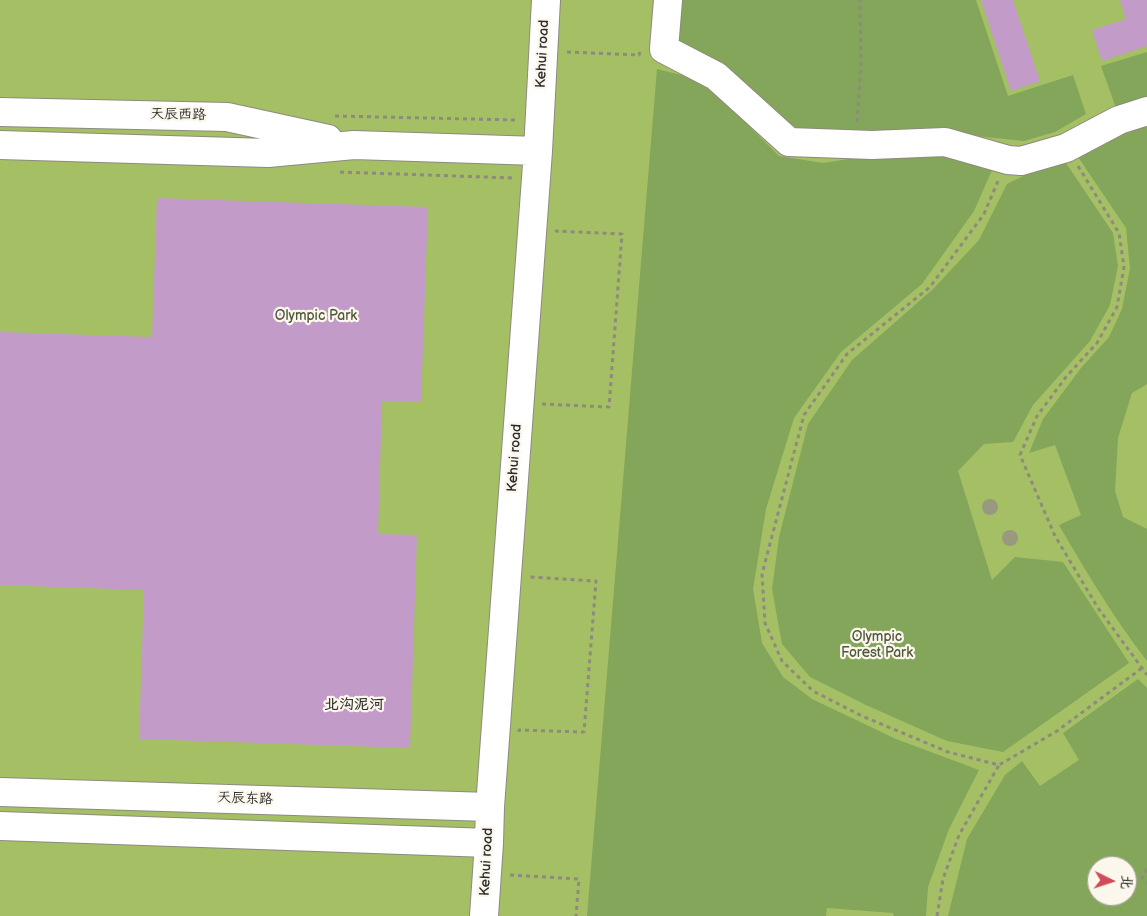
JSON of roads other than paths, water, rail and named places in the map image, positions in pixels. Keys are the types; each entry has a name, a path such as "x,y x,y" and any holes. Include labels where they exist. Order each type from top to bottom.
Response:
{"lane":[{"name":"Kehui road","path":"484,916 490,807 538,151 546,0"},
{"path":"668,0 664,49 716,76 789,142 856,144 945,142 1008,160 1021,161 1066,148 1119,120 1147,111"},
{"name":"天辰西路","path":"0,112 227,116 354,145"},
{"name":"天辰西路","path":"0,145 268,153 354,145 538,151"},
{"name":"天辰东路","path":"0,792 490,807"},
{"path":"0,826 489,843"}],"district":[{"name":"北沟泥河","path":"354,705"}],"park label":[{"name":"Olympic Park","path":"316,316"},
{"name":"Olympic Forest Park","path":"877,646"}]}
